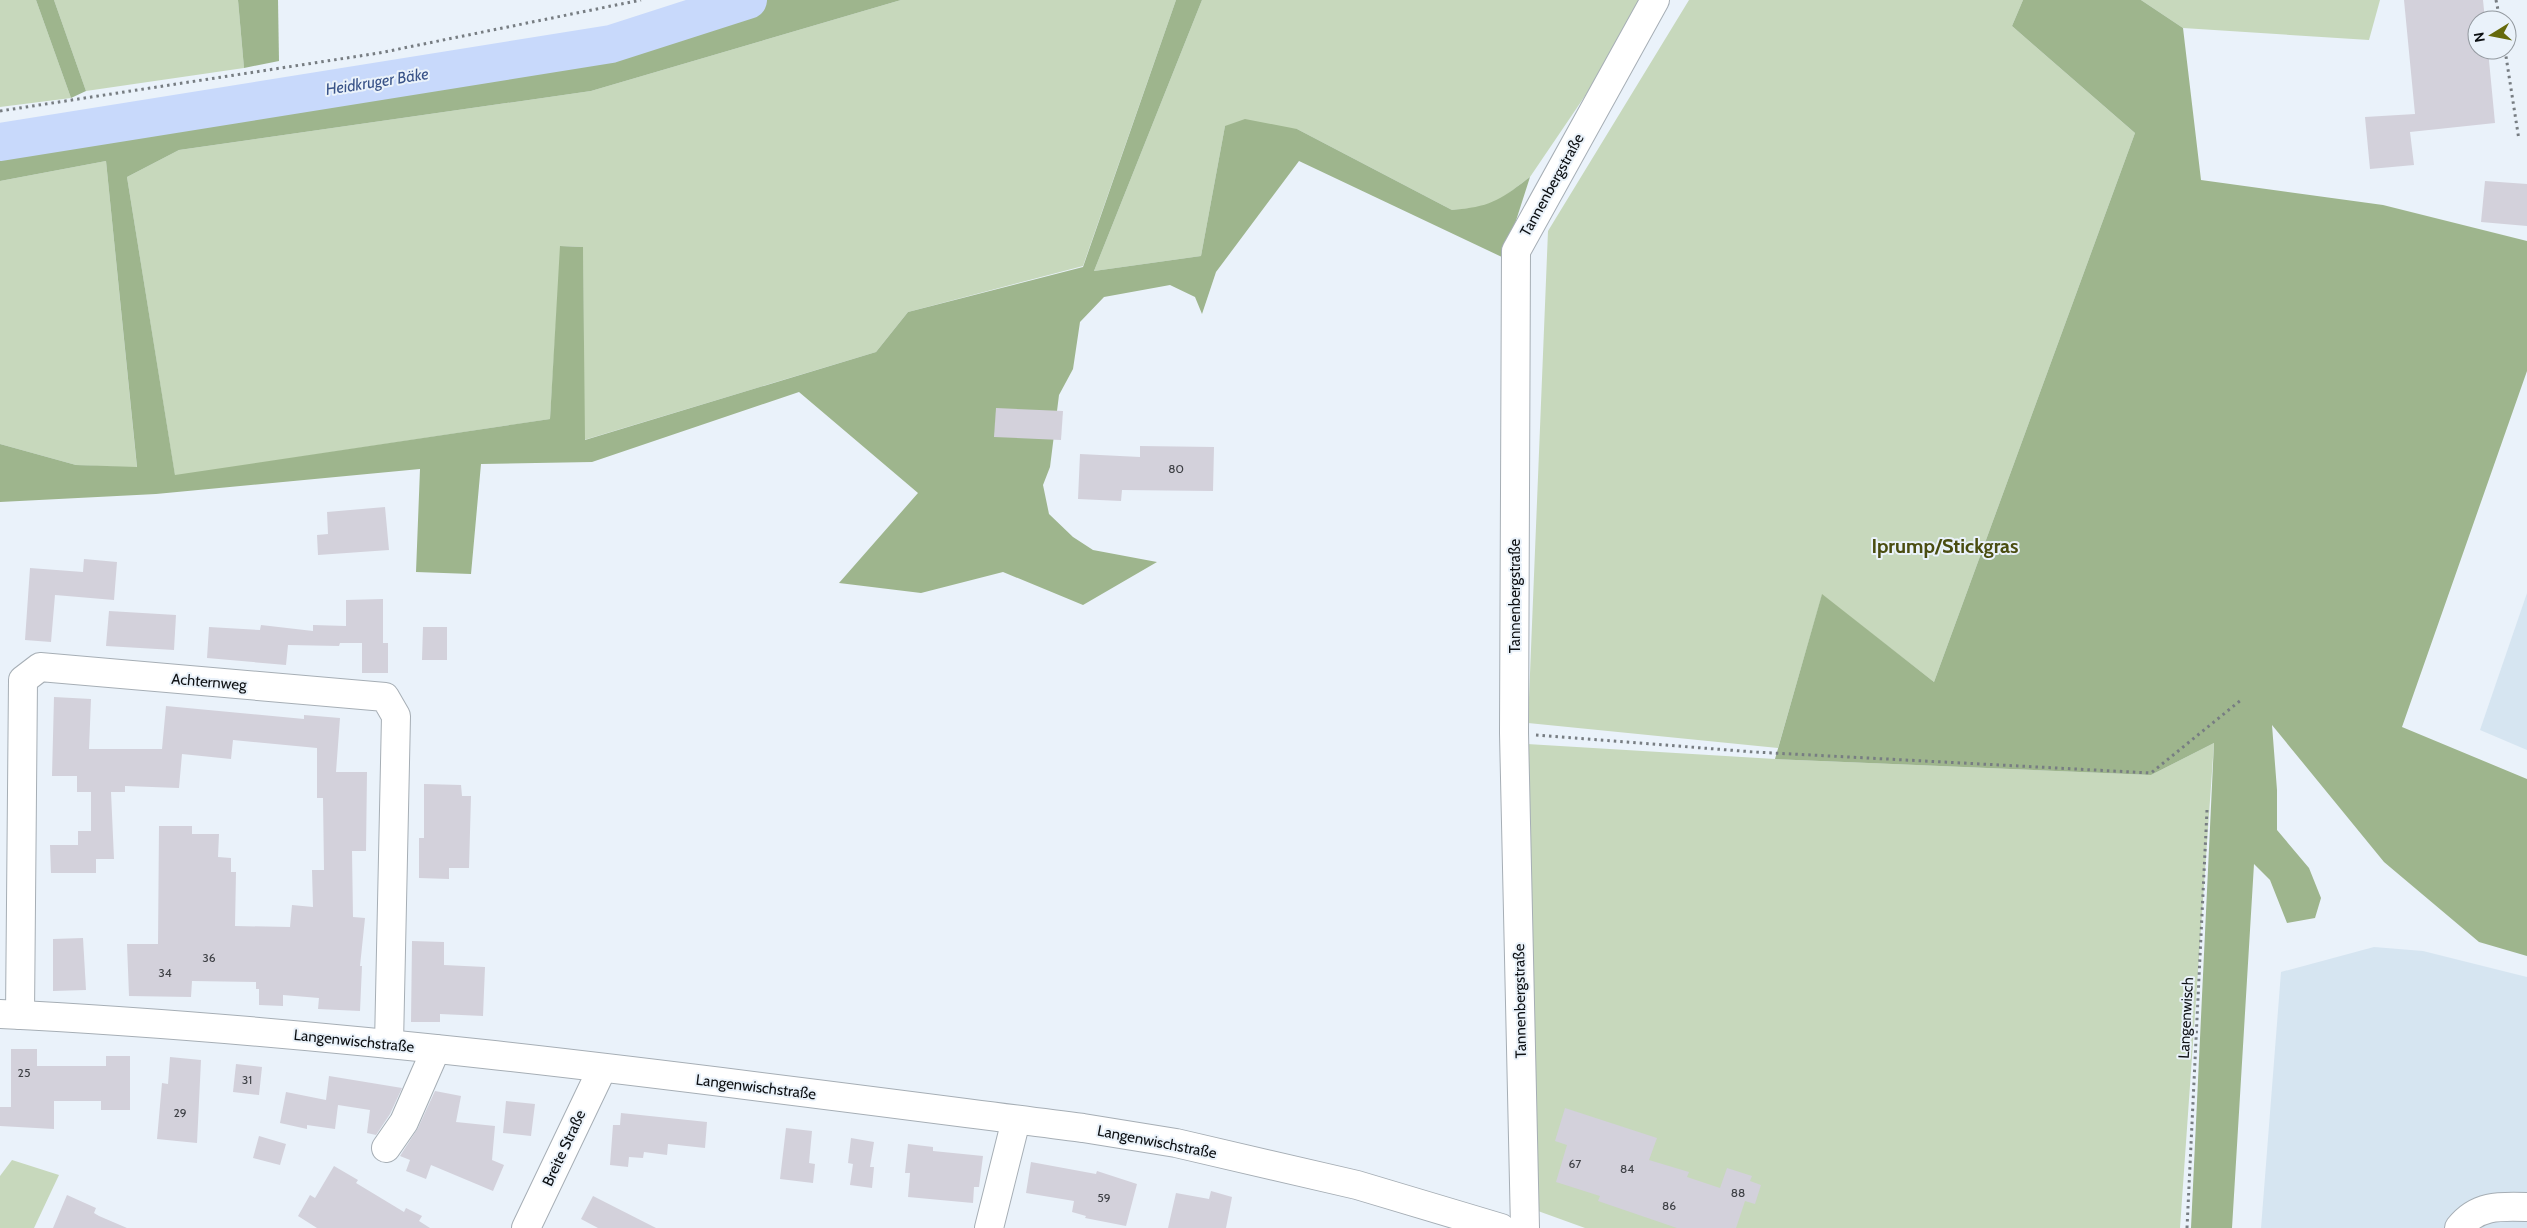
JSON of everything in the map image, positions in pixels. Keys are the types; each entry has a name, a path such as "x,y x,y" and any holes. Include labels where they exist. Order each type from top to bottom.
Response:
{"street":[{"name":"Tannenbergstraße","path":"1526,1228 1514,733 1516,251 1655,0"},
{"name":"Achternweg","path":"29,675 40,667 385,697 396,716 389,1044"},
{"path":"0,676 29,675"},
{"path":"10,1015 23,680 29,675"},
{"name":"Langenwischstraße","path":"10,1015 236,1029 389,1044 1016,1120 1176,1143 1357,1185 1501,1228"},
{"path":"386,1148 404,1122 436,1049"},
{"name":"Breite Straße","path":"526,1228 602,1069"},
{"path":"988,1228 1016,1120"},
{"path":"2459,1228 2468,1217 2479,1210 2527,1207"}],"path":[{"path":"0,112 379,53 642,0"},
{"path":"2506,60 2519,140"},
{"path":"1514,733 1754,752 2150,773 2241,700"},
{"name":"Langenwisch","path":"2187,1228 2207,810"}],"shaded area":[{"path":"2527,593 2527,750 2480,730"},
{"path":"2374,947 2423,951 2527,977 2527,1228 2261,1228 2281,972"}],"green space":[{"path":"0,0 36,0 71,98 0,107"},
{"path":"36,0 54,0 86,91 71,98"},
{"path":"54,0 238,0 244,68 86,91"},
{"path":"238,0 278,0 279,61 244,68"},
{"path":"757,0 901,0 591,91 179,150 127,177 175,475 550,419 560,246 583,247 585,440 876,352 908,312 1083,267 1176,0 1202,0 1094,271 1201,256 1225,126 1245,119 1297,129 1452,210 1476,207 1494,201 1530,177 1504,258 1299,161 1216,272 1202,314 1195,297 1170,285 1104,297 1080,322 1073,369 1059,395 1050,467 1043,485 1049,514 1073,537 1093,550 1157,562 1083,605 1003,572 921,593 839,583 918,493 799,392 592,462 481,464 471,574 416,572 420,469 156,494 0,502 0,444 76,465 137,467 106,161 0,181 0,145 612,46"},
{"path":"901,0 1176,0 1083,266 908,312 876,352 584,440 583,247 561,246 550,419 175,476 127,177 179,150 591,91"},
{"path":"1202,0 1650,0 1530,177 1497,202 1476,208 1452,210 1297,129 1225,126 1201,256 1094,271"},
{"path":"1689,0 2023,0 2012,26 2135,133 1934,682 1822,595 1778,748 1528,723 1548,231"},
{"path":"2023,0 2141,0 2183,28 2201,180 2383,205 2527,241 2527,371 2402,727 2527,779 2527,956 2479,942 2384,862 2272,725 2277,790 2277,830 2309,868 2321,898 2315,918 2287,923 2270,880 2254,864 2232,1228 2191,1228 2214,743 2151,775 1775,759 1822,594 1934,682 2135,133 2012,26"},
{"path":"2141,0 2380,0 2369,40 2183,28"},
{"path":"106,161 137,468 76,465 0,444 0,181"},
{"path":"2214,743 2180,1228 1585,1228 1538,1211 1527,744 1775,759 2151,775"},
{"path":"12,1160 59,1175 34,1228 0,1228 0,1176"}],"building":[{"path":"2404,0 2483,0 2484,10 2467,10 2467,60 2489,60 2495,123 2410,132 2414,165 2370,169 2365,117 2415,114"},
{"path":"2485,181 2527,184 2527,226 2481,222"},
{"path":"996,408 1063,411 1061,440 994,437"},
{"path":"1140,446 1214,447 1213,491 1122,490 1121,501 1078,499 1080,454 1140,457"},
{"path":"385,507 389,550 318,555 317,535 328,534 327,512"},
{"path":"84,559 117,562 114,600 55,595 51,642 25,640 30,568 83,572"},
{"path":"383,599 383,643 388,643 388,673 362,673 362,643 340,643 339,646 288,645 286,665 207,658 209,627 260,630 261,625 313,631 313,625 346,626 346,600"},
{"path":"109,611 176,615 174,650 106,646"},
{"path":"423,627 447,627 447,660 422,660"},
{"path":"54,697 91,699 89,749 162,749 166,706 304,719 304,715 340,718 336,772 367,772 366,851 352,851 353,917 365,918 360,966 362,966 360,1011 318,1009 319,998 283,995 283,1006 259,1005 259,989 256,989 256,982 192,981 191,997 129,996 127,944 158,944 159,826 192,826 192,834 219,834 218,857 231,858 231,872 236,872 235,926 290,927 292,905 313,907 312,870 324,870 323,798 317,798 317,748 233,740 231,759 182,754 179,788 125,786 125,792 111,792 114,859 96,859 96,873 51,873 50,845 78,845 78,831 91,831 91,792 77,792 77,776 52,776"},
{"path":"424,784 461,785 462,796 471,796 469,868 449,868 449,879 419,878 419,838 424,838"},
{"path":"83,938 86,990 53,991 53,939"},
{"path":"412,941 444,942 444,965 485,967 483,1016 440,1014 440,1022 411,1022"},
{"path":"11,1049 37,1049 37,1066 106,1066 106,1056 130,1056 130,1110 101,1110 101,1101 54,1101 54,1129 0,1126 0,1107 11,1107"},
{"path":"170,1057 201,1060 197,1143 157,1139 162,1083 168,1084"},
{"path":"236,1064 262,1067 259,1095 233,1092"},
{"path":"329,1076 402,1088 390,1114 376,1135 367,1133 370,1110 338,1105 335,1129 307,1125 307,1129 280,1123 286,1092 326,1100"},
{"path":"435,1091 461,1096 456,1122 495,1126 492,1160 504,1165 493,1191 431,1165 426,1179 406,1171 410,1160 400,1156 418,1128"},
{"path":"506,1101 535,1104 531,1136 503,1133"},
{"path":"1565,1108 1657,1138 1649,1160 1689,1172 1687,1177 1720,1188 1727,1168 1752,1176 1750,1181 1761,1185 1755,1204 1745,1201 1736,1228 1677,1228 1598,1201 1600,1196 1556,1182 1567,1145 1555,1141"},
{"path":"621,1113 707,1122 705,1148 668,1144 667,1155 644,1152 643,1158 629,1157 628,1167 610,1165 613,1125 620,1125"},
{"path":"786,1128 812,1131 809,1163 815,1164 813,1183 780,1179"},
{"path":"259,1136 286,1144 280,1165 253,1158"},
{"path":"851,1138 874,1142 870,1167 874,1167 872,1188 850,1185 853,1164 848,1163"},
{"path":"908,1144 933,1147 933,1151 983,1156 979,1187 974,1187 973,1203 908,1197 910,1173 905,1173"},
{"path":"1031,1162 1096,1174 1097,1171 1137,1184 1126,1226 1085,1218 1086,1216 1072,1212 1074,1201 1026,1193"},
{"path":"334,1166 358,1180 356,1183 404,1212 406,1208 422,1216 419,1221 430,1228 317,1228 298,1216 310,1195 315,1198"},
{"path":"1211,1191 1232,1197 1226,1228 1168,1228 1176,1193 1209,1199"},
{"path":"67,1195 96,1208 94,1213 99,1216 127,1228 53,1228"},
{"path":"593,1196 656,1228 598,1228 581,1219"}],"waterway":[{"name":"Heidkruger Bäke","path":"0,142 611,44 748,0"}],"district":[{"name":"Iprump/Stickgras","path":"1945,546"}]}
